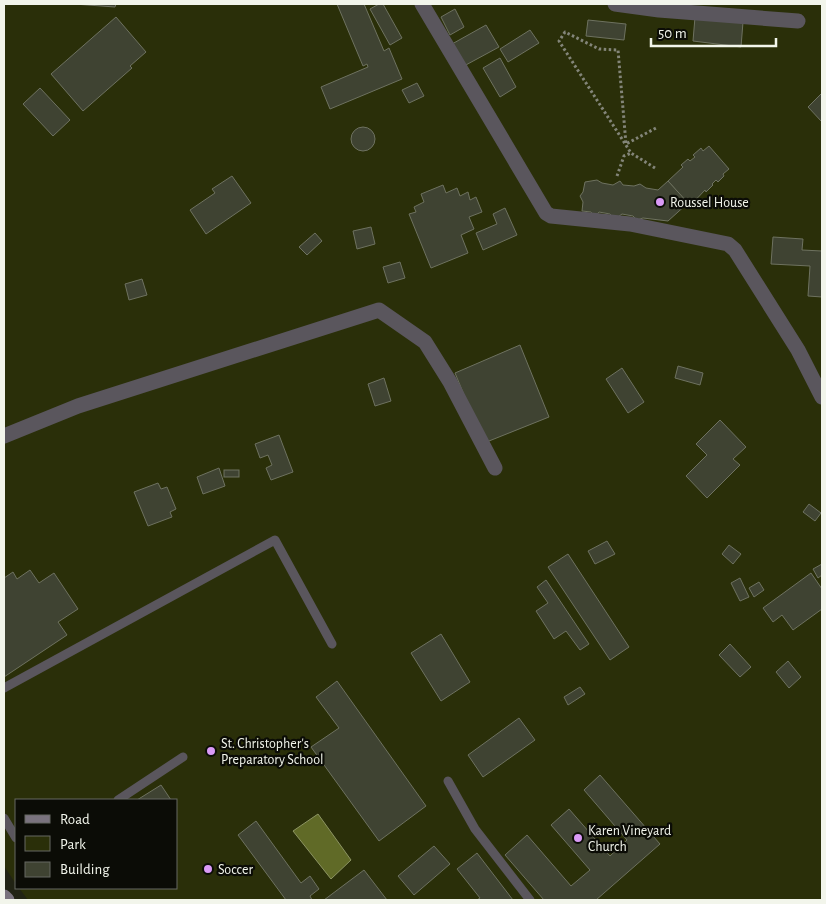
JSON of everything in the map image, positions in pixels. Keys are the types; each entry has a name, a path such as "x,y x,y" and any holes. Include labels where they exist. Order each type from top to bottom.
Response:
{"street":[{"path":"422,4 546,213 551,216 630,224 728,244 735,250 798,350 822,396"},
{"path":"615,4 659,10 798,21"},
{"path":"4,436 78,406 379,310 425,342 450,382 494,468"}],"lane":[{"path":"4,688 275,540 332,644"},
{"path":"120,799 183,757"},
{"path":"448,780 476,829 530,900"},
{"path":"4,818 15,836"}],"path":[{"path":"626,144 618,50 599,49 565,32 559,41 631,153 655,168"},
{"path":"626,144 656,128"},
{"path":"618,176 624,156 631,153"}],"green space":[{"path":"4,4 822,4 822,900 28,900 20,889 178,889 178,799 15,799 15,882 4,866"}],"shaded area":[{"path":"318,814 351,860 331,879 293,831"}],"building":[{"path":"74,4 116,4 115,7"},
{"path":"337,4 364,4 384,51 389,48 402,79 330,109 321,87 368,67 367,64 363,66"},
{"path":"383,4 402,38 390,45 370,9"},
{"path":"455,9 464,27 450,35 441,17"},
{"path":"116,17 146,52 130,66 132,68 83,111 51,74"},
{"path":"695,17 743,22 741,47 693,41"},
{"path":"588,20 626,24 624,40 586,36"},
{"path":"486,25 499,47 464,66 452,44"},
{"path":"530,30 539,43 508,62 500,49"},
{"path":"500,58 516,87 500,97 483,68"},
{"path":"417,83 424,96 409,103 402,90"},
{"path":"40,88 70,120 53,136 23,104"},
{"path":"822,93 822,122 808,107"},
{"path":"363,127 368,128 374,134 374,144 368,150 363,151 358,150 352,144 351,139 352,134 358,128"},
{"path":"709,146 729,169 718,182 716,180 690,206 668,181 683,167 681,165 688,159 690,161 695,157 693,155 701,148 703,151"},
{"path":"232,176 251,203 206,234 190,210 215,193 212,189"},
{"path":"597,180 613,185 620,181 623,185 634,186 640,184 646,188 658,190 668,181 688,203 668,221 643,218 637,220 633,216 622,214 615,219 610,214 599,212 595,217 591,212 582,211 583,202 580,196 585,182"},
{"path":"443,185 446,193 457,188 460,196 468,192 470,200 476,197 482,212 469,217 474,229 461,235 468,253 431,268 409,214 416,212 414,207 424,202 421,194"},
{"path":"505,208 517,235 483,250 476,233 497,224 493,214"},
{"path":"371,227 375,244 357,249 353,231"},
{"path":"315,233 322,241 307,255 299,247"},
{"path":"773,237 803,239 802,250 822,251 822,297 808,296 810,266 771,264"},
{"path":"400,262 405,278 388,283 383,267"},
{"path":"142,279 147,295 129,300 125,284"},
{"path":"520,345 549,417 484,443 455,373"},
{"path":"678,366 703,373 700,385 675,378"},
{"path":"622,368 644,402 628,413 606,379"},
{"path":"384,378 391,401 375,406 368,384"},
{"path":"720,420 746,447 733,459 740,465 707,498 686,476 707,455 696,444"},
{"path":"279,435 293,472 271,480 266,468 272,465 268,455 260,458 255,444"},
{"path":"219,468 225,486 203,494 197,477"},
{"path":"224,470 239,470 239,477 224,477"},
{"path":"158,483 161,489 167,487 176,509 170,512 172,517 148,526 134,492"},
{"path":"809,504 821,513 815,521 803,512"},
{"path":"607,541 615,554 595,564 588,551"},
{"path":"729,545 741,554 733,564 722,554"},
{"path":"568,554 629,647 610,660 548,567"},
{"path":"822,564 822,575 818,578 813,569"},
{"path":"30,570 39,583 54,573 78,609 58,622 67,635 4,677 4,578 13,572 17,579"},
{"path":"811,573 822,589 822,609 793,630 782,615 773,622 763,608"},
{"path":"740,578 749,597 740,601 731,583"},
{"path":"546,580 589,644 580,650 566,631 554,639 536,611 548,603 537,587"},
{"path":"759,582 764,590 754,597 749,588"},
{"path":"441,634 470,682 441,701 411,653"},
{"path":"730,644 751,667 740,677 719,655"},
{"path":"788,661 801,677 789,688 776,672"},
{"path":"337,681 426,806 379,841 311,747 339,728 316,697"},
{"path":"580,687 585,694 568,705 564,697"},
{"path":"519,718 535,740 483,777 468,755"},
{"name":"Karen Vineyard Church","path":"600,775 660,844 596,900 544,900 505,855 527,835 571,886 590,870 551,825 569,809 610,856 627,840 584,790"},
{"path":"161,785 170,799 139,799"},
{"path":"256,821 301,883 310,876 319,889 310,896 312,900 286,900 238,835"},
{"path":"434,846 450,864 414,895 398,876"},
{"path":"477,853 513,900 477,900 480,898 457,869"},
{"path":"364,870 387,900 324,900"}],"place":[{"name":"Roussel House","path":"660,202"},
{"name":"St. Christopher's Preparatory School","path":"211,751"},
{"name":"Karen Vineyard Church","path":"578,838"},
{"name":"Soccer","path":"208,869"}]}
